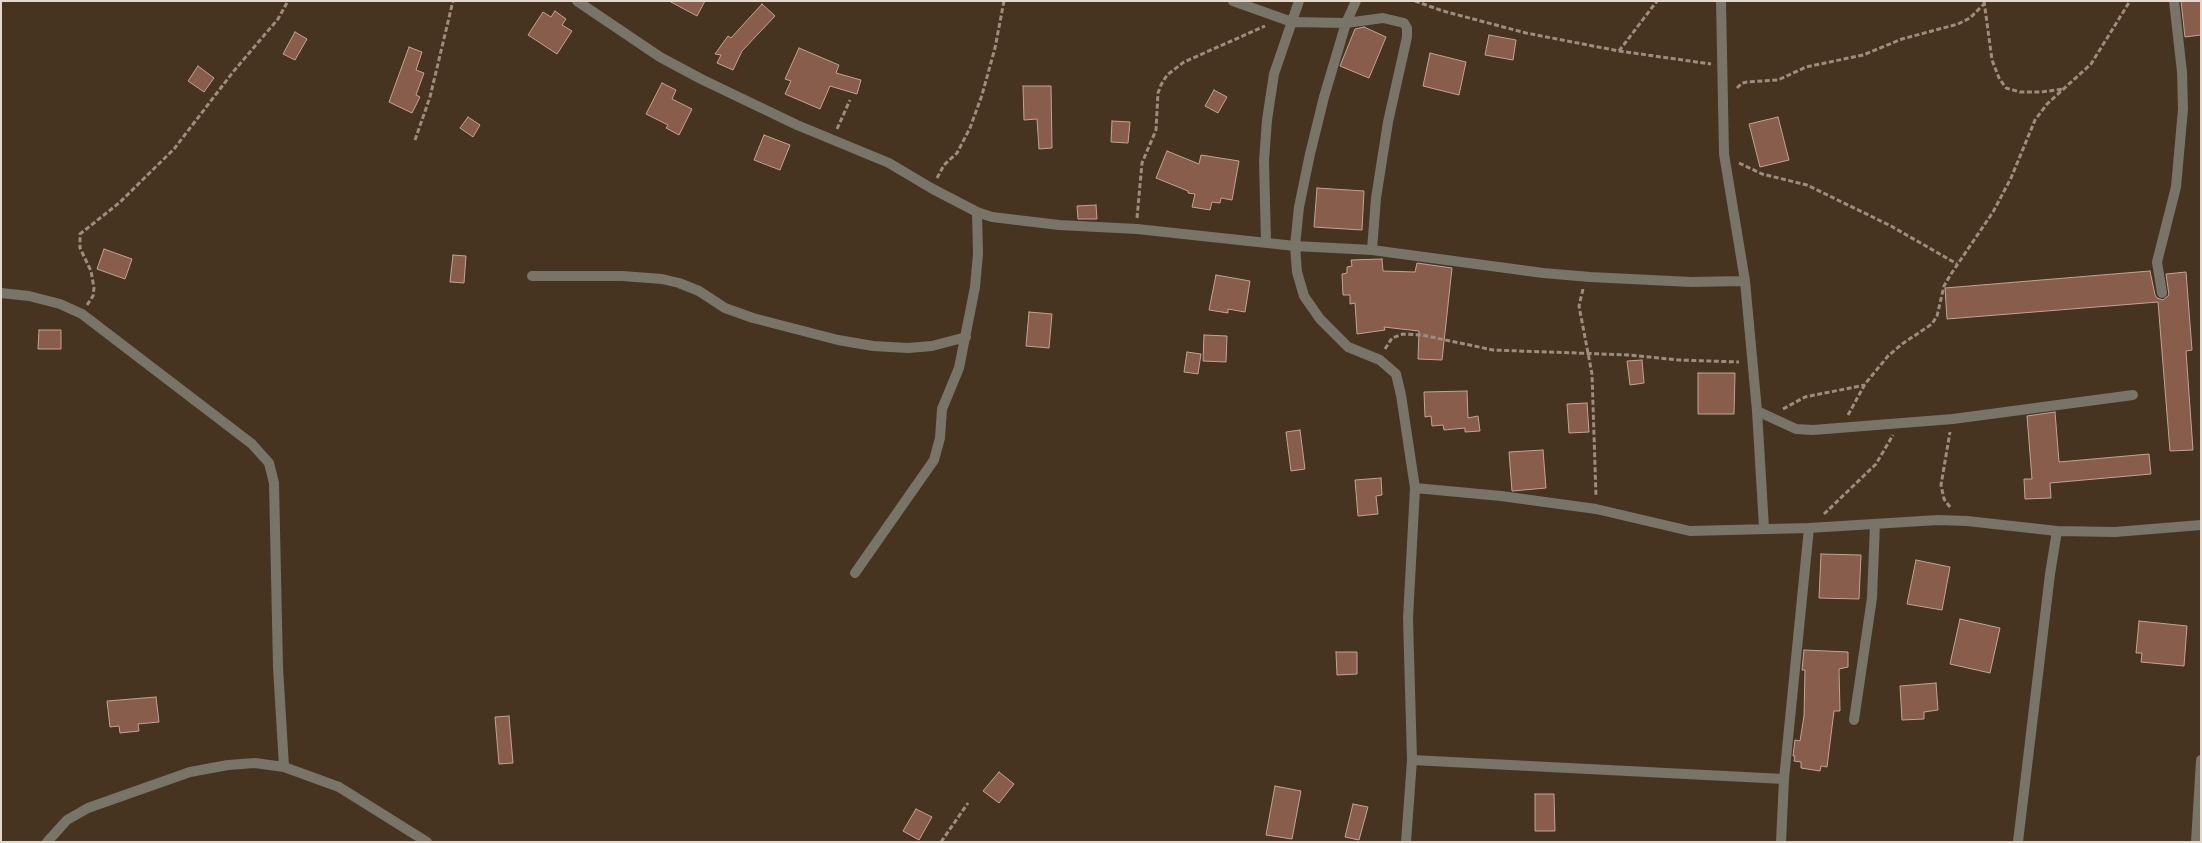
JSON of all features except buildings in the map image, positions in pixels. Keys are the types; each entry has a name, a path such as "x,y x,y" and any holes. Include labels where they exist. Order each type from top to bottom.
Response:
{"street":[{"path":"577,1 660,57 701,79 835,142 889,163 931,188 977,212 992,217 1020,222 1137,229 1295,246 1372,250 1542,273 1691,282 1745,281"},
{"path":"1233,1 1292,22 1346,23 1389,19 1404,23 1407,28 1408,37 1388,122 1376,198 1372,250"},
{"path":"1266,242 1264,161 1267,120 1274,74 1298,1"},
{"path":"1356,1 1346,23 1310,154 1295,246 1297,272 1304,296 1320,319 1348,347 1380,360 1396,374 1415,488 1408,618 1412,760 1406,842"},
{"path":"1721,1 1724,66 1724,154 1726,176 1745,281 1764,528"},
{"path":"2162,293 2157,262 2176,187 2183,109 2182,72 2174,1"},
{"path":"855,573 934,460 940,438 942,410 959,368 975,287 978,254 977,212"},
{"path":"532,276 643,277 679,283 699,291 725,308 753,318 838,340 873,346 908,348 932,346 966,337"},
{"path":"1,293 29,296 60,304 82,314 252,444 269,463 274,483 278,667 284,767"},
{"path":"1756,411 1796,429 1827,429 1953,419 2133,395"},
{"path":"1415,488 1501,496 1596,509 1690,530 1724,531 1764,528 1809,528 1938,520 1967,521 2057,531 2115,532 2201,525"},
{"path":"1854,720 1872,598 1875,524"},
{"path":"1781,842 1784,778 1809,528"},
{"path":"2018,842 2050,574 2057,531"},
{"path":"1412,760 1784,778"},
{"path":"2196,842 2201,760"},
{"path":"47,842 67,820 88,808 190,772 228,765 255,763 284,767 339,787 385,814 426,842"}],"path":[{"path":"82,314 93,296 94,288 91,271 80,248 80,234 119,203 151,174 174,149 233,72 278,19 288,1"},
{"path":"415,140 430,97 453,1"},
{"path":"931,188 944,166 957,153 970,128 995,48 1004,1"},
{"path":"1416,1 1444,11 1526,33 1620,51 1724,66"},
{"path":"1620,51 1658,1"},
{"path":"1827,429 1850,412 1865,384 1888,356 1932,324 1937,316 1944,286 1993,212 2011,178 2035,120 2047,104 2091,64 2130,1"},
{"path":"1984,2 1992,60 1999,78 2006,88 2020,92 2065,89"},
{"path":"1724,100 1742,83 1778,80 1806,67 1864,55 1902,39 1958,24 1970,18 1984,2"},
{"path":"1137,229 1142,163 1156,130 1158,93 1164,80 1184,62 1281,19"},
{"path":"835,142 837,128 850,100"},
{"path":"1724,154 1762,174 1807,185 1900,230 1957,264"},
{"path":"1590,277 1584,286 1579,306 1582,329 1590,354 1592,374 1596,509"},
{"path":"1380,360 1392,338 1403,334 1422,335 1493,350 1630,354 1678,360 1752,362"},
{"path":"1770,417 1805,397 1865,384"},
{"path":"1953,419 1941,485 1944,499 1951,508 1967,521"},
{"path":"1809,528 1876,464 1889,444 1898,424"},
{"path":"941,842 968,803"}]}
